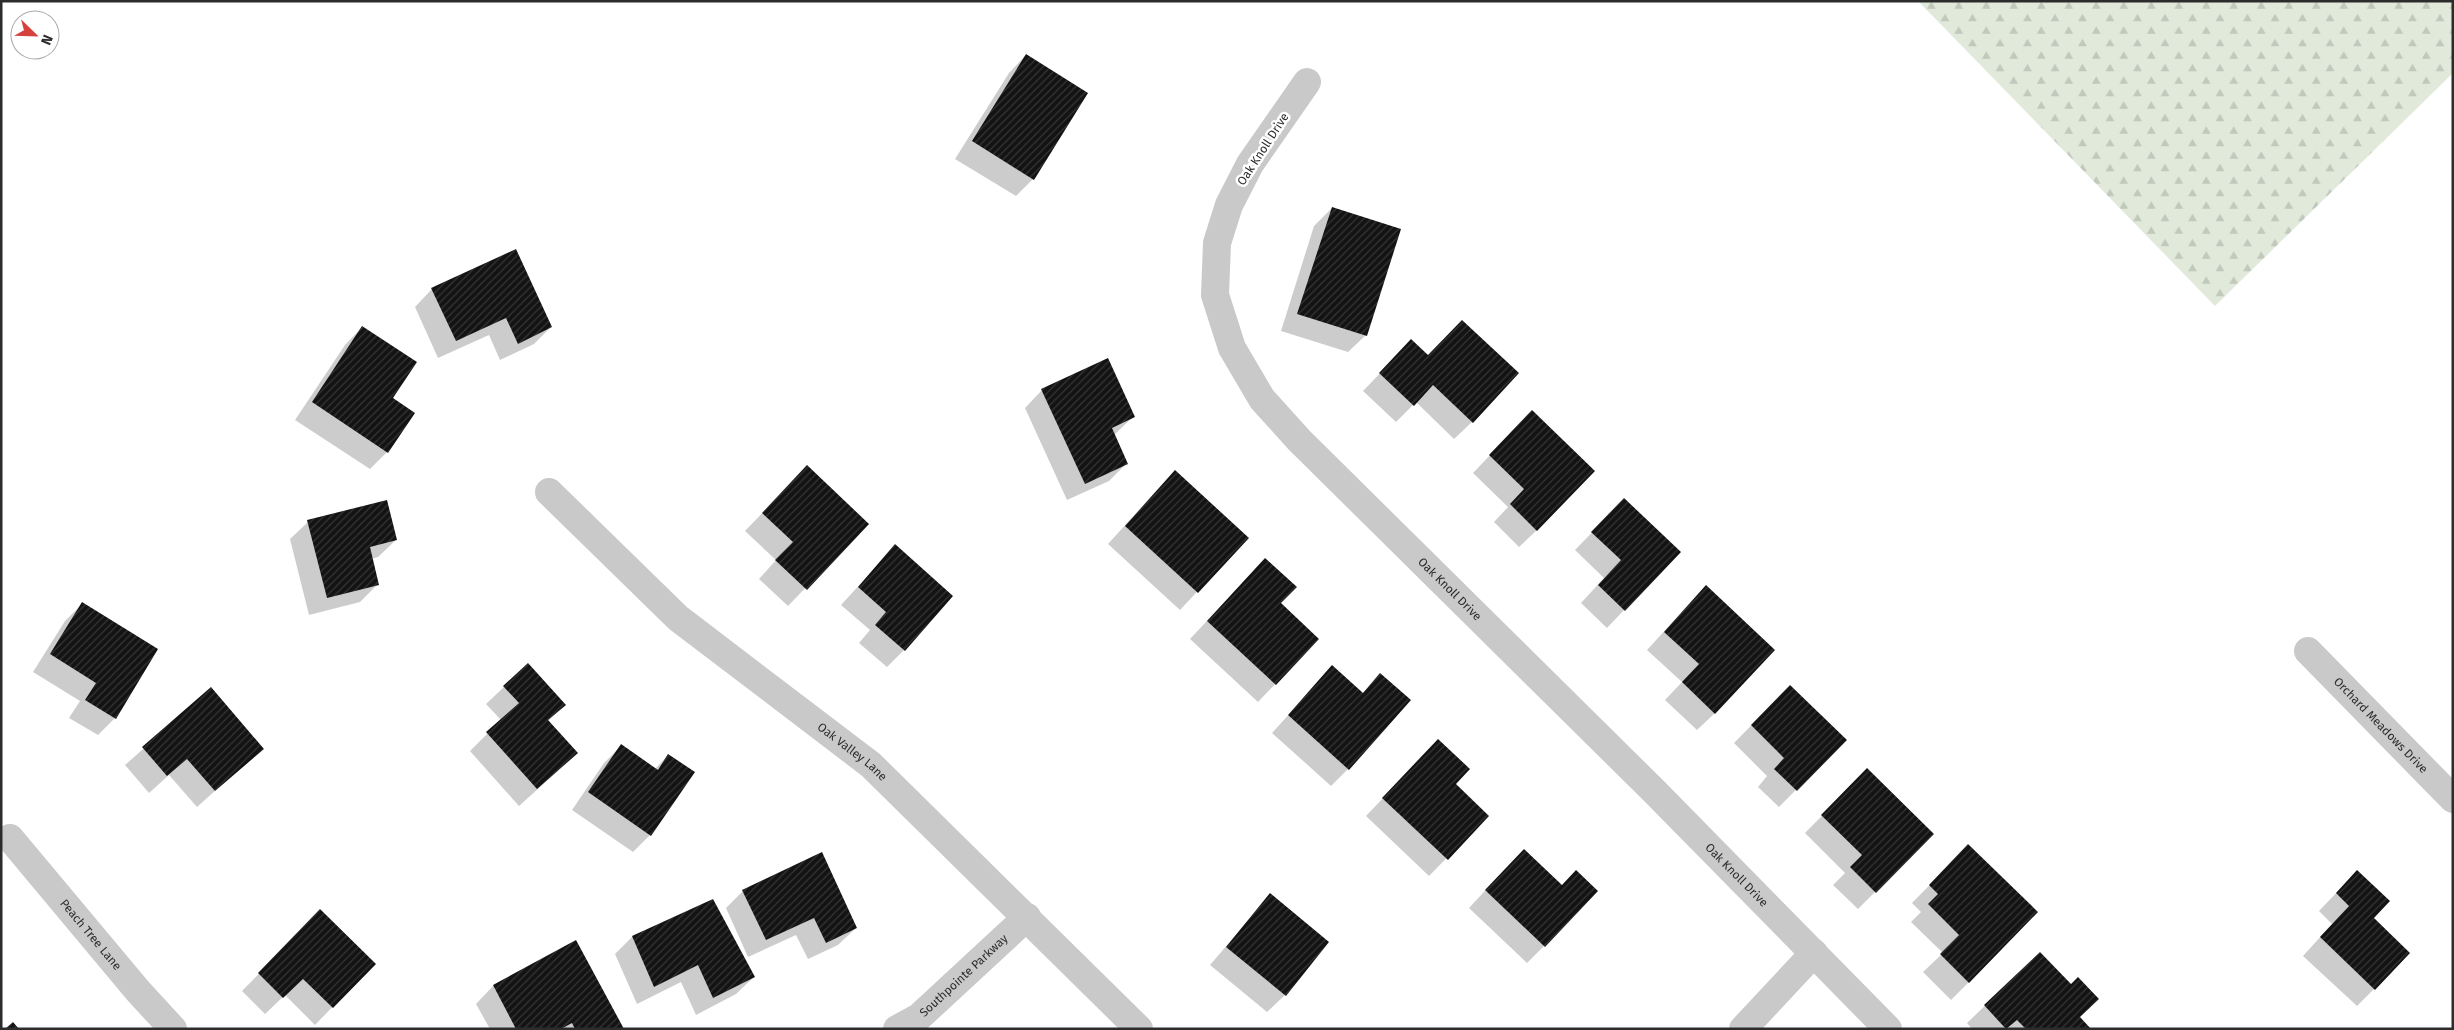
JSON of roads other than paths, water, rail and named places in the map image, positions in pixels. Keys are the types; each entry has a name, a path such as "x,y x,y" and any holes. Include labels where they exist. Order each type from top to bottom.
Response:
{"street":[{"name":"Oak Knoll Drive","path":"1307,82 1250,164 1229,205 1217,243 1215,295 1232,348 1262,399 1299,440 1641,779 1888,1029"},
{"name":"Oak Valley Lane","path":"549,492 678,618 871,764 1140,1029"},
{"name":"Orchard Meadows Drive","path":"2308,651 2453,799"},
{"name":"Peach Tree Lane","path":"10,838 138,991 173,1029"},
{"name":"Southpointe Parkway","path":"897,1029 920,1017 1027,917"},
{"path":"1743,1029 1814,953"}]}
